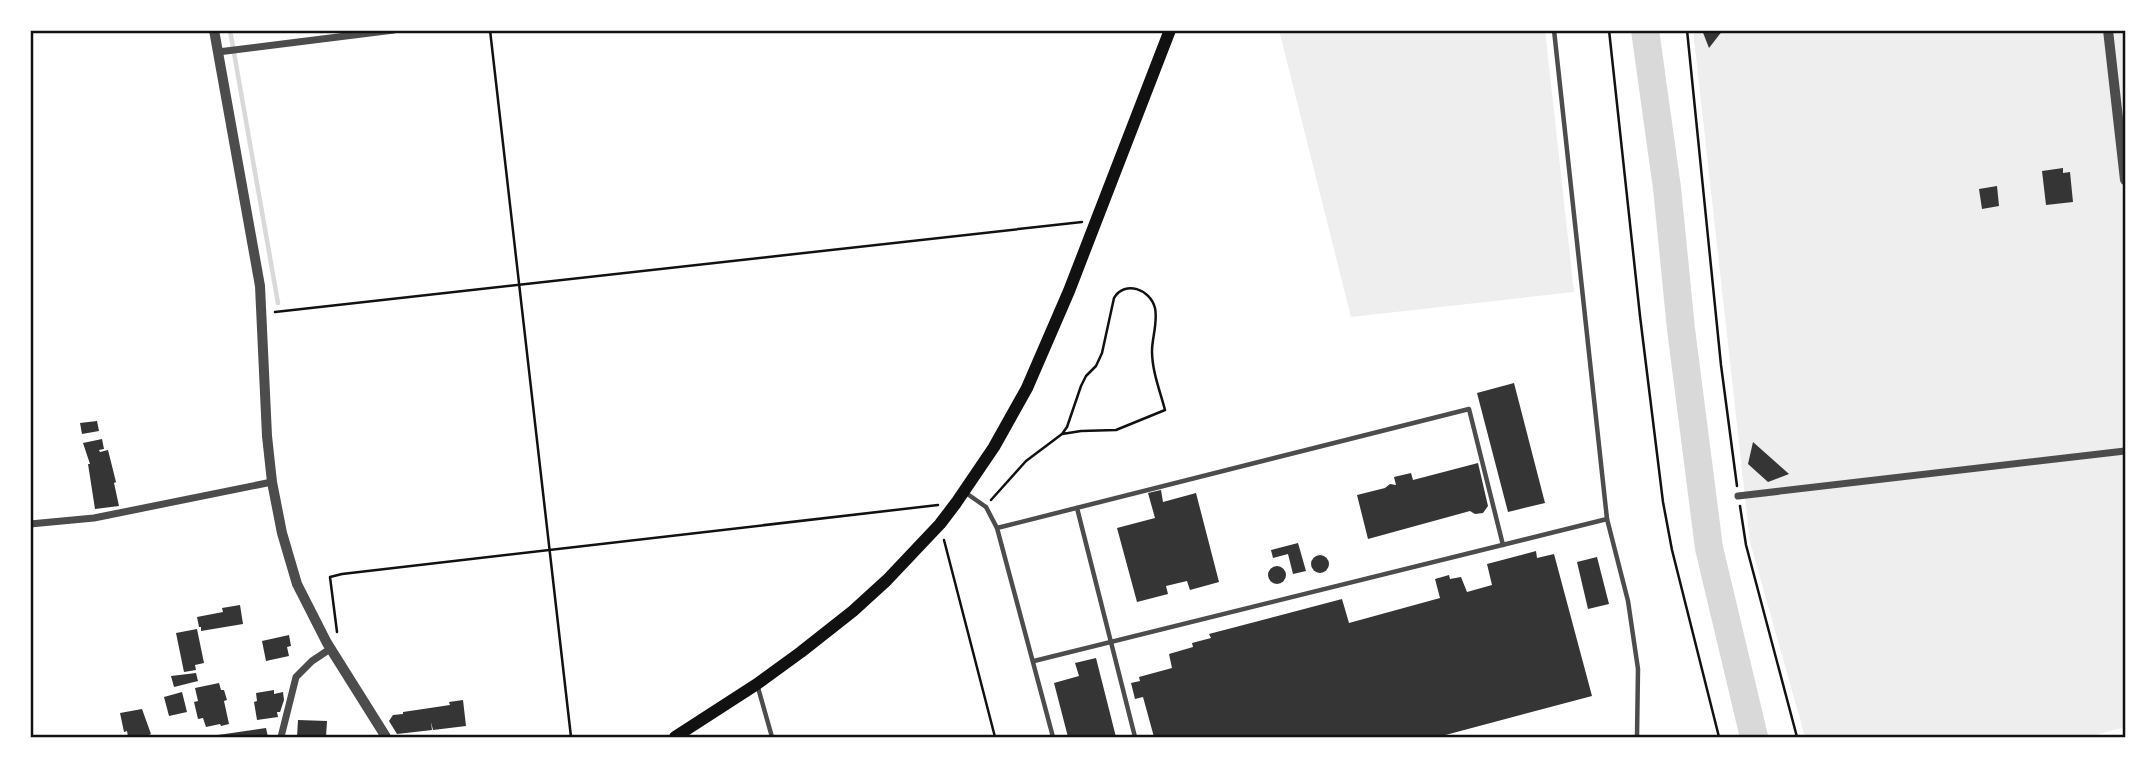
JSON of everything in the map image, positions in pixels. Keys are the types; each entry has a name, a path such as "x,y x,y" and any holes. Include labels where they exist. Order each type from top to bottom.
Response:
{"main road":[{"path":"675,737 757,684 853,611 887,580 956,503 994,447 1027,388 1170,30"}],"street":[{"path":"214,30 260,286 272,482 282,533 298,584 329,646 385,737"},
{"path":"218,52 394,30"},
{"path":"2108,30 2125,173"},
{"path":"1738,496 2125,451"},
{"path":"30,524 94,518 272,482"},
{"path":"281,737 296,677 329,646"}],"lane":[{"path":"1554,30 1607,519 1628,601 1638,669 1637,737"},
{"path":"997,528 1469,409 1503,545"},
{"path":"964,491 986,507 997,528 1053,737"},
{"path":"1077,508 1135,737"},
{"path":"1034,661 1607,519"},
{"path":"757,684 772,737"}],"path":[{"path":"490,30 571,737"},
{"path":"1609,30 1663,502 1719,737"},
{"path":"1687,30 1721,365 1738,496 1746,545 1797,737"},
{"path":"261,313 1096,220"},
{"path":"986,507 1026,461 1062,434 1081,386 1102,353 1114,298 1124,289 1139,289 1155,307 1152,350 1165,410 1116,430 1062,434"},
{"path":"329,646 338,638 330,577 956,503"},
{"path":"940,524 995,737"}],"shaded area":[{"path":"1279,30 1545,30 1574,292 1351,317"},
{"path":"1693,30 2125,30 2125,727 2088,737 1805,737 1750,542"}],"building":[{"path":"1702,30 1723,30 1709,48"},
{"path":"2063,168 2063,173 2070,172 2073,202 2046,205 2042,171"},
{"path":"1997,186 1999,206 1982,209 1979,189"},
{"path":"1514,383 1545,503 1508,512 1477,393"},
{"path":"97,421 99,431 82,434 80,423"},
{"path":"102,439 104,449 99,450 108,450 119,506 95,509 90,464 83,443"},
{"path":"1753,442 1789,474 1768,482 1748,464"},
{"path":"1478,463 1488,506 1483,513 1475,514 1470,511 1368,539 1357,495 1385,488 1390,484 1396,485 1394,477 1411,473 1413,480"},
{"path":"1161,490 1163,502 1196,493 1219,582 1190,590 1187,581 1166,586 1168,594 1137,602 1117,528 1155,518 1148,493"},
{"path":"1298,543 1306,571 1293,574 1288,554 1273,558 1271,550"},
{"path":"1536,551 1537,558 1554,554 1592,696 1438,737 1154,737 1143,697 1135,699 1131,683 1140,681 1139,677 1172,668 1169,654 1211,638 1209,634 1342,599 1349,623 1440,598 1435,579 1449,575 1450,579 1461,577 1467,592 1492,585 1487,564"},
{"path":"1320,555 1326,558 1329,564 1326,570 1320,573 1314,570 1311,564 1314,558"},
{"path":"1597,557 1609,604 1588,609 1577,562"},
{"path":"1277,566 1283,569 1286,575 1283,581 1277,584 1271,581 1268,575 1271,569"},
{"path":"240,605 243,624 201,631 197,617 223,612 222,608"},
{"path":"197,629 204,663 195,665 196,670 184,672 176,633"},
{"path":"289,635 289,656 266,661 262,641"},
{"path":"1096,658 1116,737 1068,737 1054,683 1079,676 1075,663"},
{"path":"196,673 198,681 174,687 171,676"},
{"path":"219,683 227,700 224,701 229,724 206,727 203,718 198,719 194,702 198,701 195,688"},
{"path":"274,690 274,694 283,692 284,700 280,712 277,712 278,717 257,720 254,702 257,701 256,693"},
{"path":"182,692 187,712 169,716 164,697"},
{"path":"463,700 466,726 433,730 431,722 432,730 397,734 389,721 393,715 403,712 450,705 449,702"},
{"path":"142,709 150,737 128,737 127,731 124,732 120,713"},
{"path":"298,720 327,721 326,737 297,737"},
{"path":"266,728 268,737 218,735"}],"waterway":[{"path":"230,30 278,303"},
{"path":"1645,30 1667,188 1681,329 1709,548 1754,737"}]}
